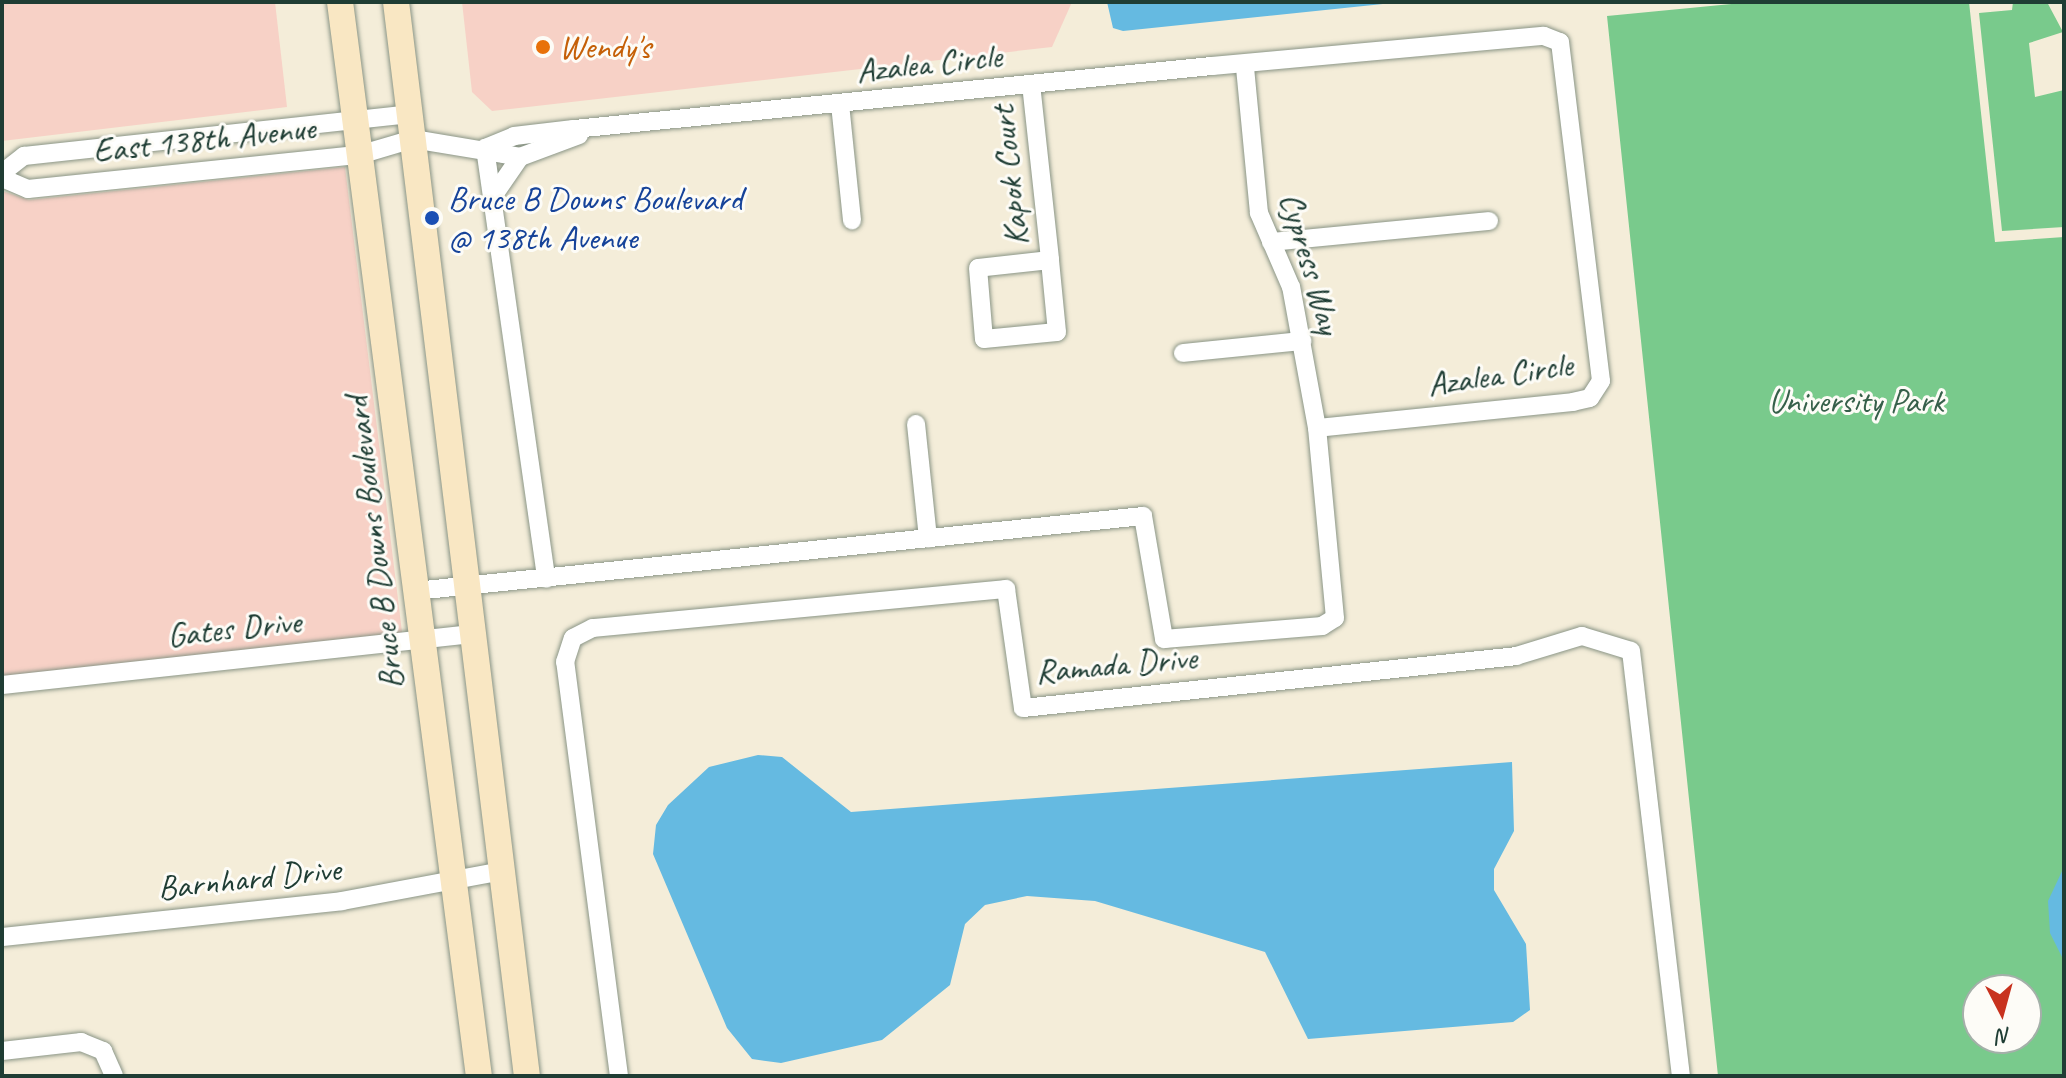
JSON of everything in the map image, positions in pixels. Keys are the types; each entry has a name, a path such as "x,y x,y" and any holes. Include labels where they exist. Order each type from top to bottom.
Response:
{"main road":[{"name":"Bruce B Downs Boulevard","path":"340,2 479,1076"},
{"path":"396,2 527,1076"}],"street":[{"name":"Azalea Circle","path":"485,148 514,136 589,131 1031,84 1245,67 1544,36 1560,42 1567,57 1601,381 1596,389 1573,402 1317,428"},
{"name":"Cypress Way","path":"1245,67 1259,213 1302,341 1317,428"},
{"name":"Kapok Court","path":"1031,84 1050,260 1057,332 984,339 978,268 1050,260"},
{"path":"840,104 852,220"},
{"name":"East 138th Avenue","path":"355,119 412,127 359,155 28,189 2,176 24,156 355,119"},
{"name":"Azalea Circle","path":"412,127 520,157 589,131"},
{"path":"485,148 546,579"},
{"path":"494,195 520,157"},
{"path":"1271,242 1489,221"},
{"path":"1183,353 1302,341"},
{"path":"916,424 928,538"},
{"path":"415,591 1143,516 1164,639 1322,626 1335,618 1337,597 1317,428"},
{"name":"Ramada Drive","path":"619,1076 565,662 573,638 593,628 1006,589 1023,708 1516,656 1582,636 1631,651 1681,1076"},
{"name":"Gates Drive","path":"2,685 472,634"},
{"name":"Barnhard Drive","path":"2,937 456,885 502,871"},
{"path":"2,1051 81,1042 103,1051 114,1076"}],"shaded area":[{"path":"2,2 275,2 287,107 2,141"},
{"path":"462,2 1072,2 1052,47 492,111 472,92"},
{"path":"345,167 403,640 2,684 2,191 29,200"}],"green space":[{"name":"University Park","path":"1752,2 1969,2 1995,242 2064,237 2064,1076 1718,1076 1607,16"},
{"path":"2013,2 2047,2 2063,32 2029,43 2035,97 2064,90 2064,227 2002,231 1979,13 2012,10"}],"water":[{"path":"1107,2 1402,2 1123,31 1113,28"},
{"path":"758,755 782,757 851,812 1512,762 1514,831 1494,869 1494,890 1526,944 1530,1010 1513,1022 1308,1039 1265,952 1095,901 1027,896 985,905 965,924 950,985 882,1040 781,1063 752,1059 727,1028 653,854 656,825 668,805 709,767"},
{"path":"2064,867 2064,961 2050,933 2048,901"}],"place":[{"name":"Wendy's","path":"543,47"},
{"name":"Bruce B Downs Boulevard @ 138th Avenue","path":"432,218"}]}
